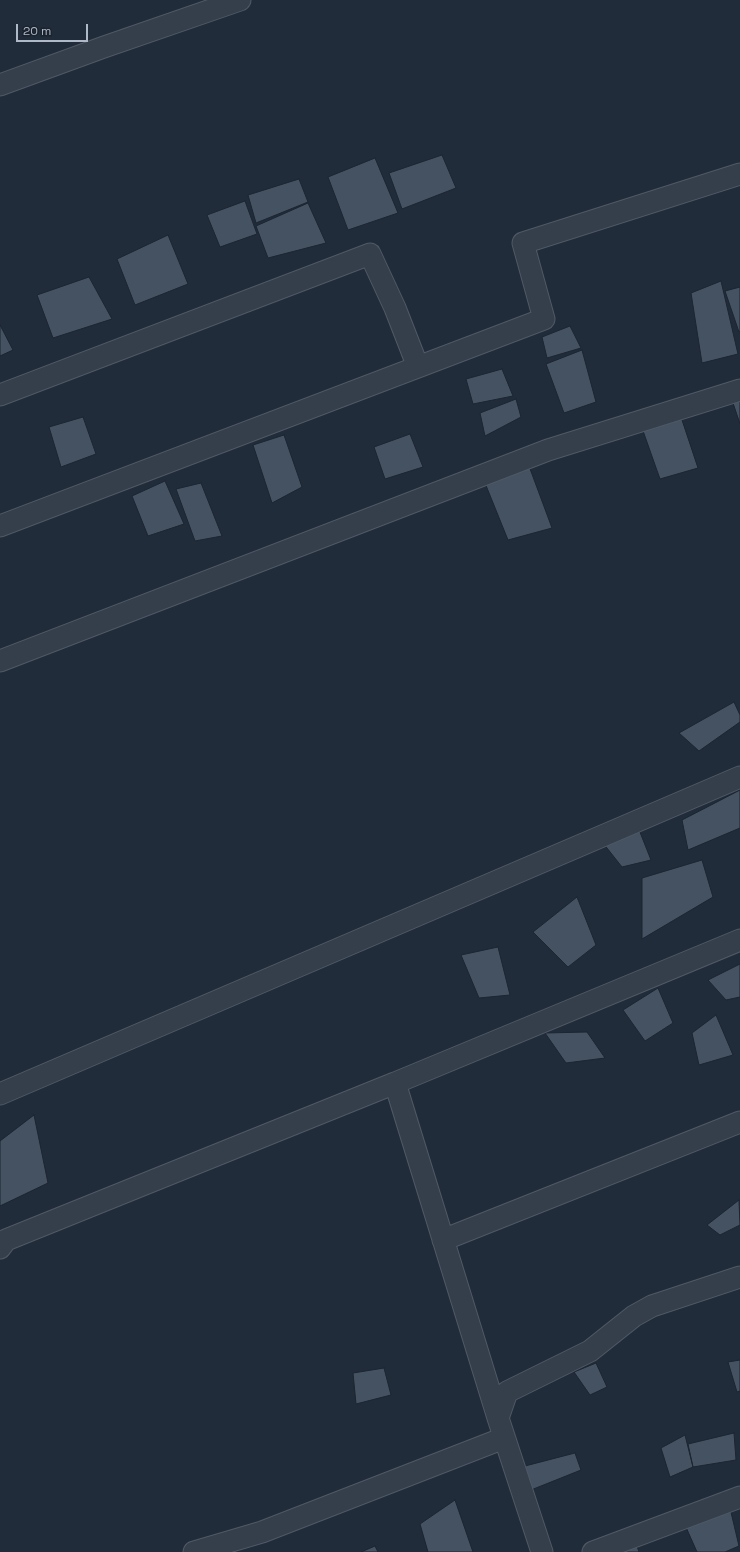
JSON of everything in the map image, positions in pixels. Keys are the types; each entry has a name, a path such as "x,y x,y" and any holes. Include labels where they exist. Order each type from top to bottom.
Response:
{"street":[{"path":"0,85 240,0"},
{"path":"0,526 544,319 523,242 740,174"},
{"path":"0,395 370,254 395,308 418,367"},
{"path":"0,661 548,450 740,390"},
{"path":"0,1094 740,777"},
{"path":"0,1248 6,1240 394,1083 740,940"},
{"path":"394,1083 504,1438 542,1552"},
{"path":"443,1240 740,1122"},
{"path":"498,1418 507,1392 590,1351 634,1316 652,1306 740,1277"},
{"path":"194,1552 262,1532 504,1438"},
{"path":"593,1552 740,1497"}],"building":[{"path":"442,155 456,188 402,209 389,173"},
{"path":"375,158 398,213 348,230 328,177"},
{"path":"299,179 308,202 256,223 248,195"},
{"path":"245,201 257,234 220,247 207,215"},
{"path":"308,203 326,243 268,258 256,226"},
{"path":"168,235 188,284 135,305 117,259"},
{"path":"89,277 112,319 53,338 37,295"},
{"path":"721,281 738,354 702,363 691,293"},
{"path":"740,287 740,331 739,332 725,291"},
{"path":"0,325 13,350 0,356"},
{"path":"570,326 581,348 547,358 542,337"},
{"path":"582,350 596,402 564,413 546,364"},
{"path":"502,369 513,396 473,404 466,379"},
{"path":"740,384 740,424 728,388"},
{"path":"516,399 521,417 485,436 480,413"},
{"path":"680,414 698,468 660,479 642,428"},
{"path":"83,417 96,454 61,467 49,427"},
{"path":"410,434 423,467 385,479 374,447"},
{"path":"284,435 302,487 272,503 253,445"},
{"path":"529,466 552,528 508,540 485,483"},
{"path":"165,481 184,524 148,536 132,496"},
{"path":"201,483 222,536 195,541 176,489"},
{"path":"734,702 740,715 740,722 699,751 679,733"},
{"path":"740,790 740,828 688,850 682,820"},
{"path":"636,822 651,860 622,867 603,843"},
{"path":"702,860 713,897 642,939 642,878"},
{"path":"577,897 596,945 568,967 533,932"},
{"path":"498,947 510,995 479,998 461,955"},
{"path":"740,964 740,997 726,1000 708,980"},
{"path":"658,988 673,1023 645,1041 623,1010"},
{"path":"716,1015 733,1055 699,1065 692,1033"},
{"path":"587,1032 605,1058 566,1063 545,1033"},
{"path":"34,1115 48,1183 0,1206 0,1141"},
{"path":"739,1200 740,1225 720,1235 707,1225"},
{"path":"740,1360 740,1391 737,1392 728,1362"},
{"path":"596,1363 607,1387 590,1395 574,1372"},
{"path":"384,1368 391,1395 356,1404 353,1373"},
{"path":"734,1433 736,1460 693,1467 688,1444"},
{"path":"685,1435 693,1467 670,1477 661,1448"},
{"path":"575,1453 581,1470 531,1490 525,1466"},
{"path":"455,1500 473,1552 428,1552 420,1524"},
{"path":"730,1508 739,1546 725,1552 697,1552 685,1525"},
{"path":"375,1546 378,1552 361,1552"},
{"path":"637,1546 639,1552 621,1552"}]}
